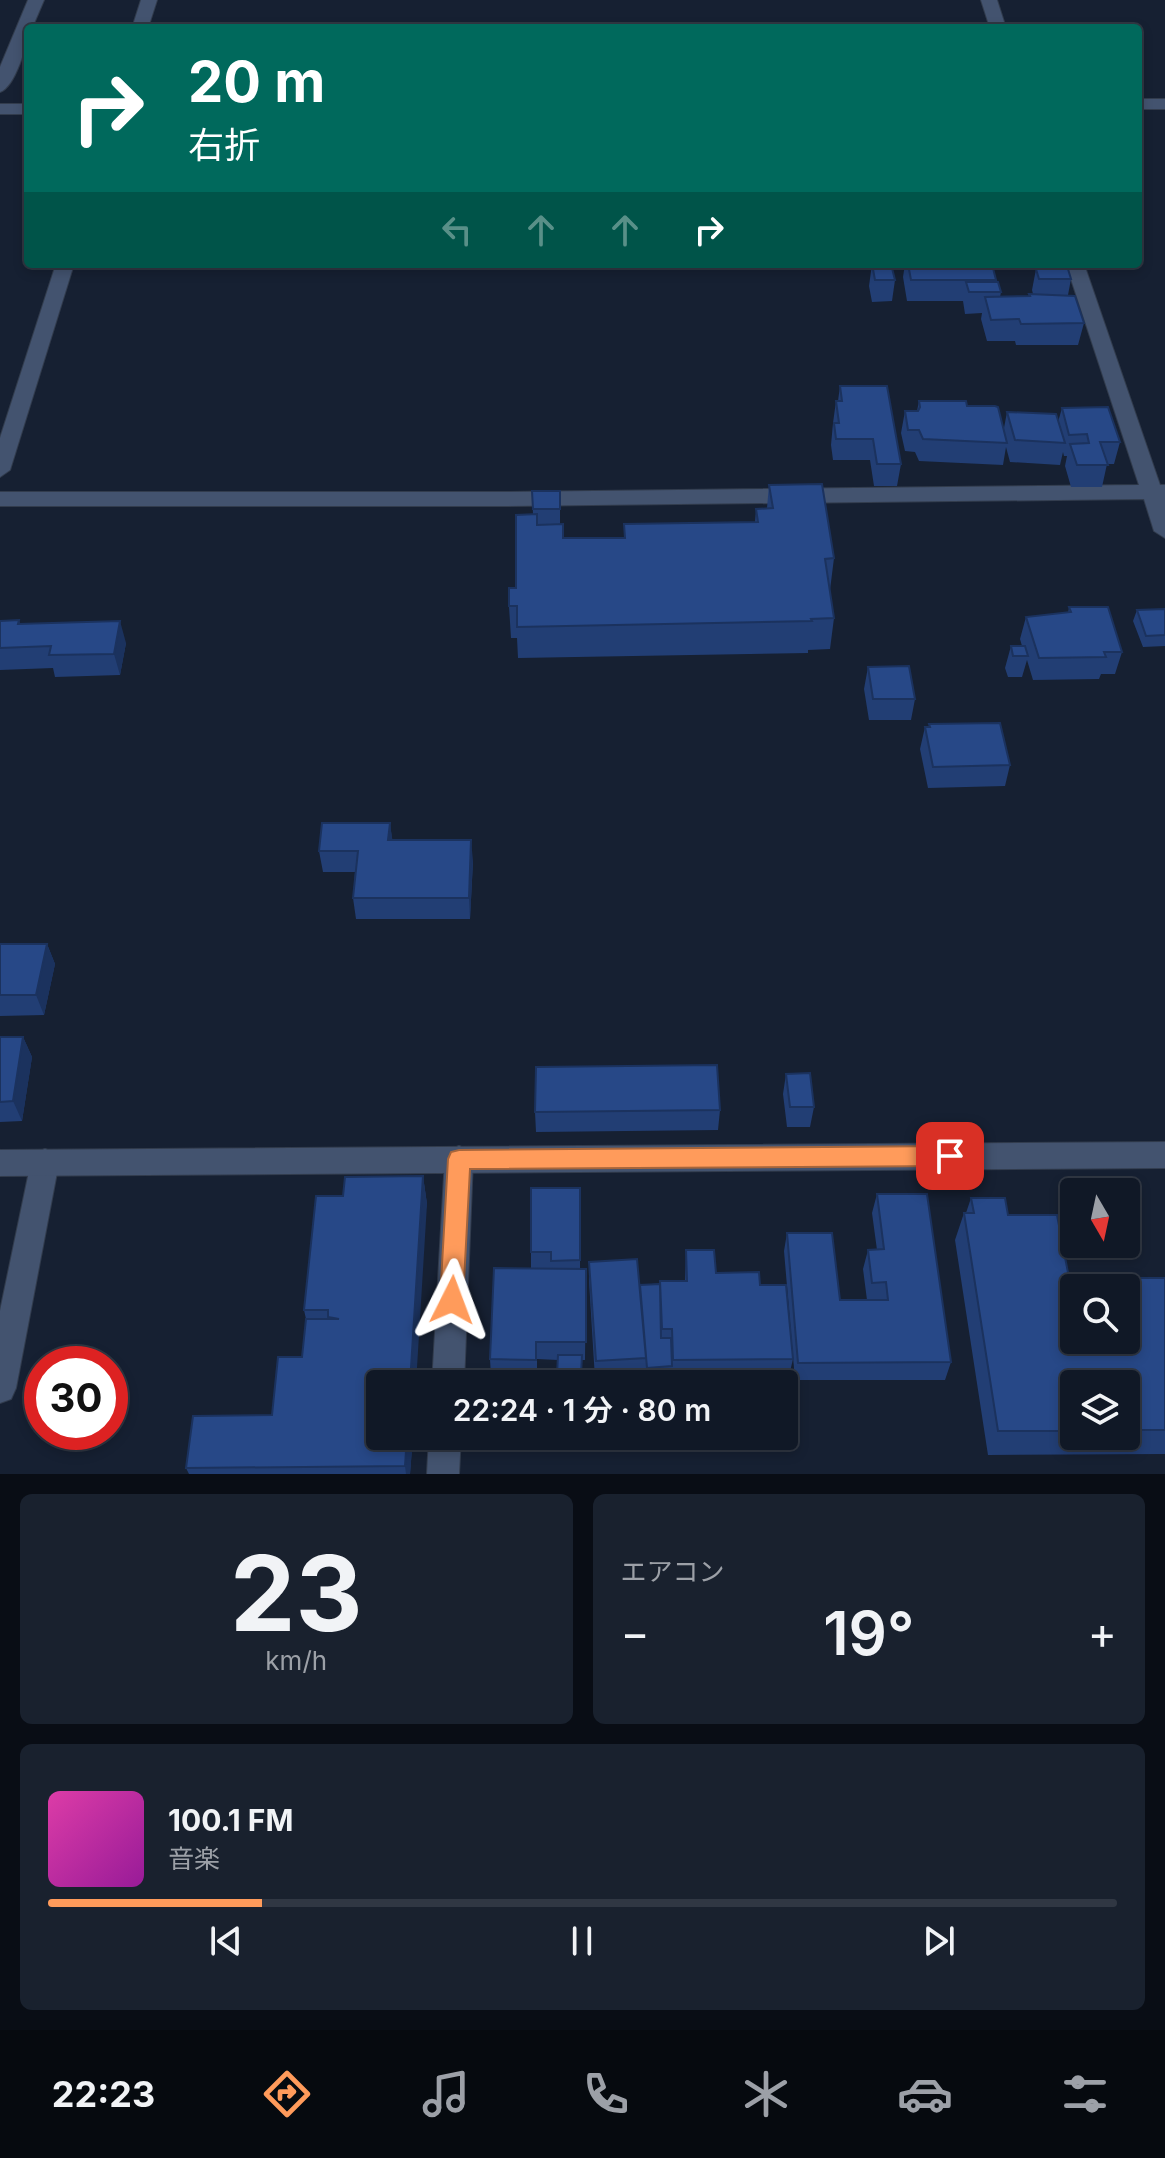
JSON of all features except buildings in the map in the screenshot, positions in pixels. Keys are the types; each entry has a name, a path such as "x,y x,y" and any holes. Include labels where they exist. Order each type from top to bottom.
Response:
{"street":[{"path":"26,24 36,0"},
{"path":"141,24 149,0"},
{"path":"989,0 997,24"},
{"path":"0,87 24,29"},
{"path":"1142,104 1165,104"},
{"path":"0,109 24,109"},
{"path":"0,470 64,268"},
{"path":"1076,268 1158,492 1165,531"},
{"path":"0,499 499,499 1158,492"},
{"path":"0,1163 1165,1155"},
{"path":"449,1370 459,1159"},
{"path":"0,1388 45,1162"},
{"path":"443,1474 444,1450"}],"route":[{"path":"452,1300 459,1159 950,1156"}]}
